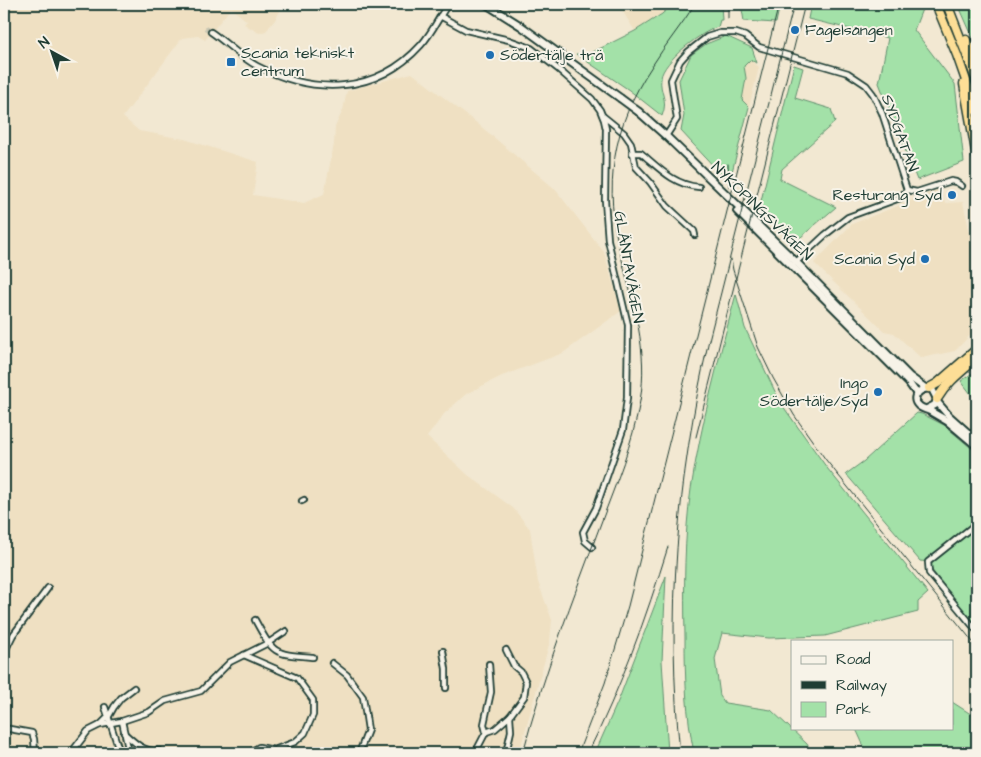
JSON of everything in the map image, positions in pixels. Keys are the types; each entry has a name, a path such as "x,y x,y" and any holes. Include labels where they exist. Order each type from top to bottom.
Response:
{"highway":[{"path":"936,4 957,55 977,112"},
{"path":"947,4 977,60"},
{"path":"954,19 977,81"},
{"path":"957,55 977,157"},
{"path":"927,388 938,383 977,350"},
{"path":"937,400 947,384 977,359"}],"main road":[{"name":"NYKÖPINGSVÄGEN","path":"478,4 489,6 520,26 639,112 666,136 910,377 927,388"},
{"name":"NYKÖPINGSVÄGEN","path":"794,264 909,383 917,394"},
{"path":"977,441 949,416 937,400 935,392 927,388 917,394 917,405 946,421 977,446"},
{"path":"927,410 933,407 937,400"}],"street":[{"path":"440,16 443,4"},
{"path":"211,32 256,65 288,79 319,86 346,86 376,77 400,65 423,44 448,4"},
{"name":"GLÄNTAVÄGEN","path":"440,16 466,30 515,42 531,48 585,93 596,104 602,115 606,129 604,172 607,230 612,259 627,317 627,398 623,430 596,508 583,532 583,539 592,547"},
{"name":"SYDGATAN","path":"666,136 677,119 671,80 680,61 707,37 720,32 736,33 744,36 759,47 848,73 866,85 882,112 908,190 900,198 848,217 825,235 794,264"},
{"path":"602,115 624,133 631,143 636,167 667,206 694,231 695,235"},
{"path":"632,153 641,153 673,180 687,186 699,187"},
{"path":"908,190 917,192 951,181 962,186"},
{"path":"977,524 928,562 928,573 977,631"},
{"path":"4,653 20,625 48,588"},
{"path":"255,620 268,643 277,652 313,657"},
{"path":"100,725 122,721 149,712 165,701 201,691 230,662 268,643 286,631"},
{"path":"486,732 495,729 510,716 524,697 526,682 521,672 514,666 506,650"},
{"path":"443,651 446,669 446,688"},
{"path":"244,654 297,678 313,700 313,715 305,733 294,742 274,750 259,747 249,753"},
{"path":"332,663 347,675 363,697 368,730 359,753"},
{"path":"475,753 486,732 484,724 490,692 489,664"},
{"path":"71,753 88,732 100,725 109,716 121,698 134,688"},
{"path":"105,706 120,753"},
{"path":"506,753 511,731 510,716"},
{"path":"122,721 129,753"},
{"path":"4,728 32,733 35,753"},
{"path":"124,733 142,749 152,752 160,751"}],"shaded area":[{"path":"4,4 284,4 266,31 259,33 244,24 247,21 231,8 205,40 198,36 182,38 123,117 139,131 184,139 258,162 253,195 304,203 324,194 334,144 335,127 343,110 347,91 412,73 478,124 555,189 604,252 621,311 563,353 502,376 466,394 444,414 427,437 468,475 513,508 530,529 538,582 552,620 550,641 519,753 4,753"},
{"path":"618,4 673,4 662,14 635,31"},
{"path":"750,60 759,67 749,107 742,100 746,78 744,66"},
{"path":"940,189 945,203 963,202 977,267 977,328 955,351 921,358 894,333 884,331 814,263 852,224"}],"green space":[{"path":"673,4 721,4 722,20 720,20 718,27 693,40 668,63 663,71 661,88 665,105 662,116 629,90 576,54 589,54 635,31 662,14"},
{"path":"741,4 780,4 776,23 744,21"},
{"path":"811,4 924,4 914,30 955,84 964,162 917,180 879,83 888,38 808,19"},
{"path":"958,4 977,4 977,47"},
{"path":"726,36 752,48 757,63 750,60 744,66 746,78 742,100 749,107 729,183 681,131 684,115 679,80 691,55 706,44"},
{"path":"794,65 803,68 795,98 831,109 835,122 782,169 780,179 836,207 794,243 759,209"},
{"path":"736,294 745,328 780,402 827,468 928,593 918,602 918,612 825,636 769,638 722,633 715,659 720,696 725,703 771,710 807,744 812,753 694,753 686,695 685,563 687,526 695,464 717,366"},
{"path":"977,370 977,402 961,381"},
{"path":"917,413 944,425 977,453 977,627 931,569 931,562 920,561 846,474 864,461"},
{"path":"666,576 662,661 668,753 595,753 619,699"},
{"path":"954,703 977,718 977,753 867,753 856,730 954,730"}],"tunnel":[{"path":"205,28 211,32"}],"railway":[{"path":"523,753 559,637 624,463 640,401 643,364 641,346 635,310 621,256 613,206 612,181 620,134 638,89 695,4"},
{"path":"728,4 728,18"},
{"path":"578,753 605,683 628,606 779,4"},
{"path":"680,753 674,650 675,599 677,547 689,445 708,344 794,4"},
{"path":"696,437 805,4"},
{"path":"728,164 729,187"},
{"path":"731,259 758,347 794,415 826,460 977,647"},
{"path":"588,753 632,652 668,547"}],"place":[{"name":"Fågelsången","path":"795,30"},
{"name":"Södertälje trä","path":"490,55"},
{"name":"Scania tekniskt centrum","path":"231,62"},
{"name":"Resturang Syd","path":"952,195"},
{"name":"Scania Syd","path":"925,259"},
{"name":"Ingo Södertälje/Syd","path":"878,392"}]}
